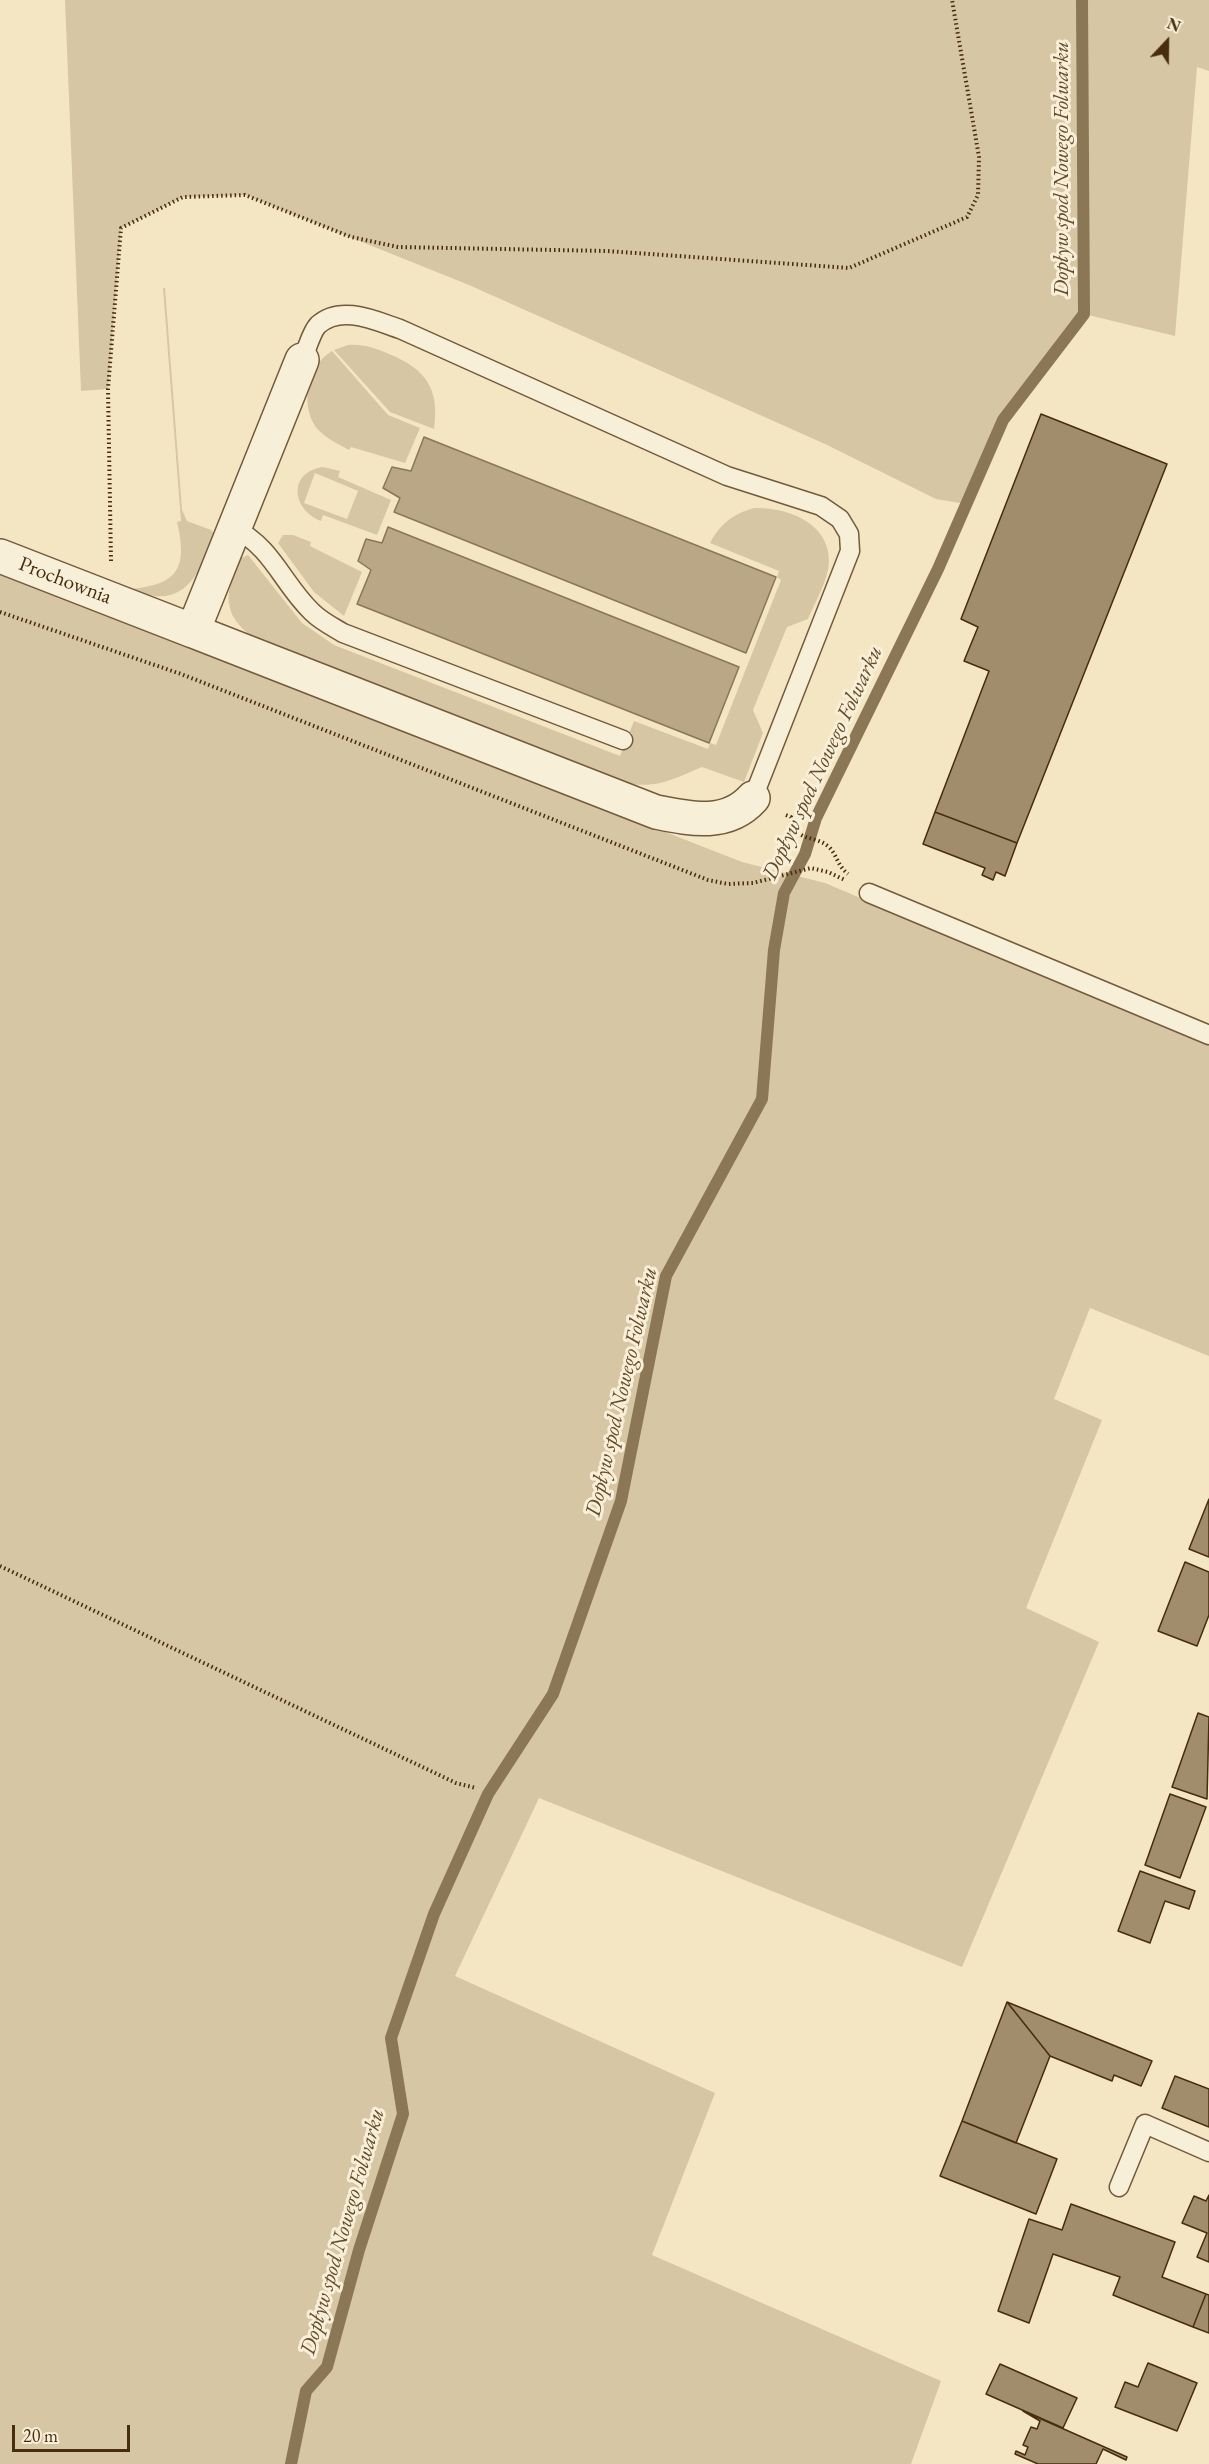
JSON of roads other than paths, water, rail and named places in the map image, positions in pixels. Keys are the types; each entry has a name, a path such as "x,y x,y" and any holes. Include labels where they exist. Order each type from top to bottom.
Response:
{"street":[{"path":"193,631 302,360"},
{"name":"Prochownia","path":"0,556 656,812 690,819 717,819 739,812 753,798"}],"lane":[{"path":"302,360 318,326 336,316 360,316 400,329 727,476 821,506 840,519 849,534 850,551 753,798"},
{"path":"234,528 253,537 267,552 312,613 343,633 623,740"},
{"path":"869,893 1209,1035"},
{"path":"1119,2187 1145,2124 1209,2152"}],"waterway":[{"name":"Dopływ spod Nowego Folwarku","path":"291,2464 306,2391 327,2367 359,2250 403,2114 391,2038 434,1914 488,1794 553,1694 621,1501 666,1276 762,1099 774,950 784,893 805,854 816,818 938,569 1003,420 1084,314 1082,0"}]}
